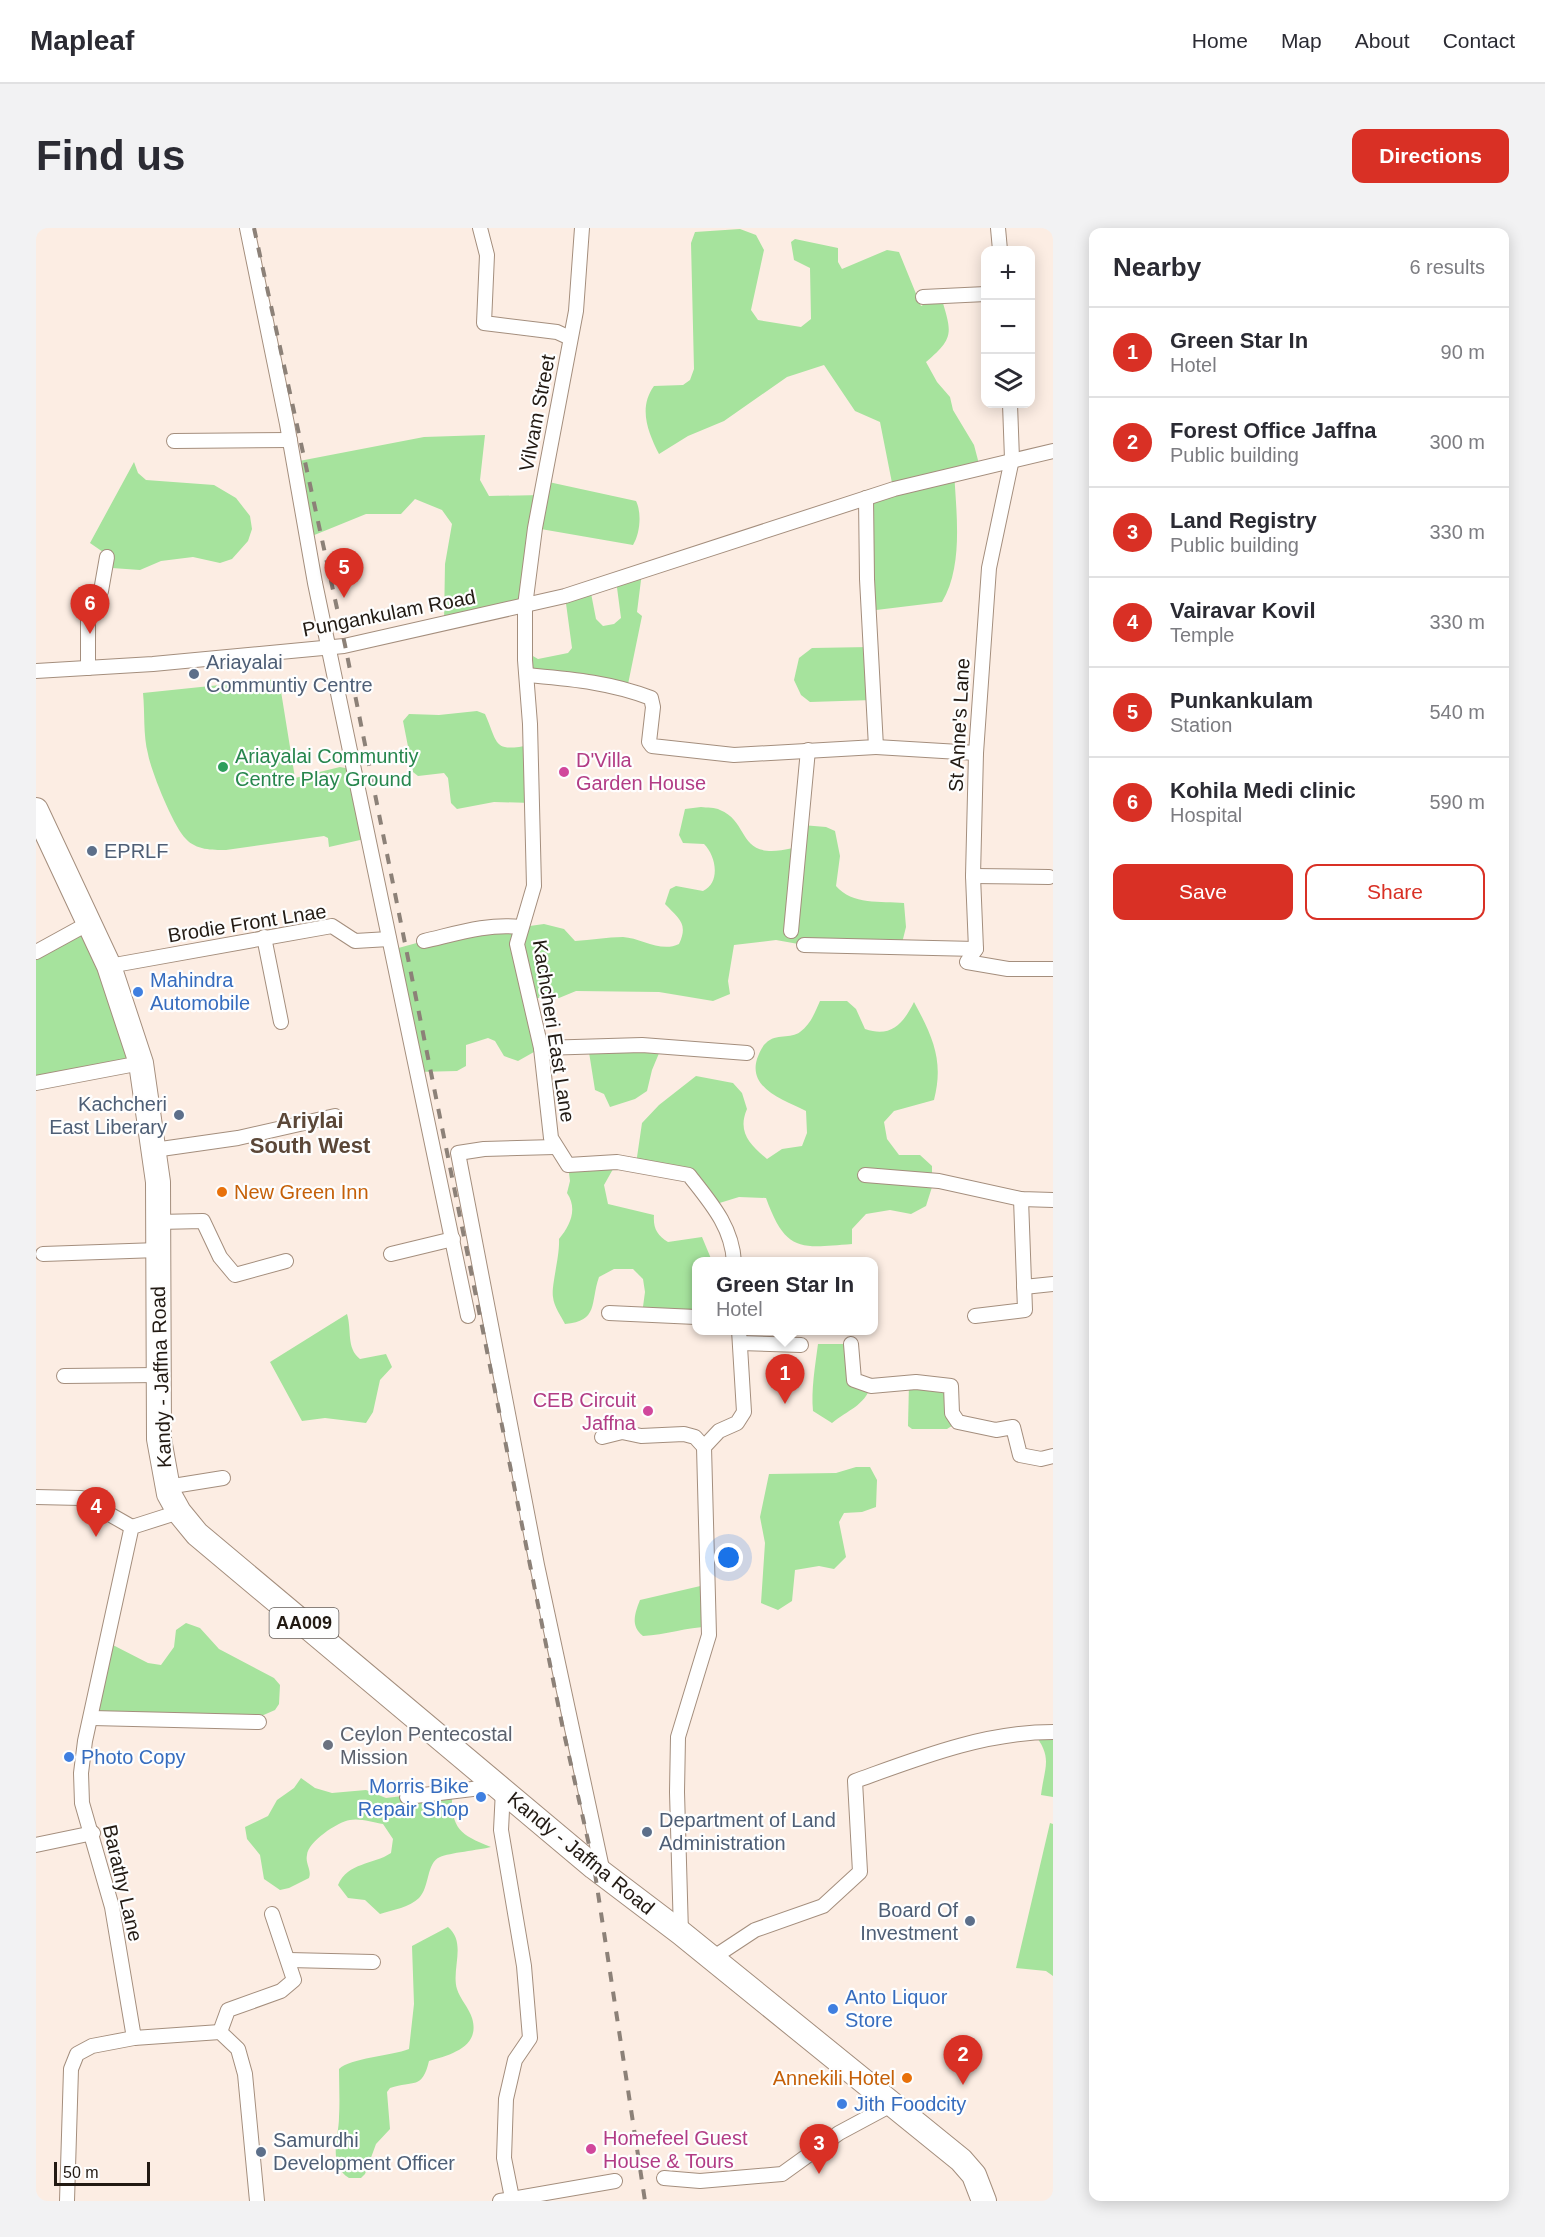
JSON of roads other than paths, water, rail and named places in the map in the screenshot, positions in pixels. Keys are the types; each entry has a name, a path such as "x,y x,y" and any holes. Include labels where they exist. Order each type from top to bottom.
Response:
{"highway":[{"name":"Kandy - Jaffna Road","path":"36,810 109,966 141,1063 158,1182 159,1439 167,1487 179,1512 197,1534 603,1873 681,1933 961,2160 974,2175 984,2201"}],"street":[{"path":"247,228 290,440 315,583 468,1316"},
{"path":"480,228 480,237 485,242 487,255 484,323 557,332 570,338"},
{"name":"Vilvam Street","path":"525,606 535,528 576,311 582,228"},
{"path":"998,228 1000,246"},
{"path":"923,297 981,294"},
{"name":"St Anne's Lane","path":"1010,408 1012,459 989,568 976,753 973,876 976,949 967,962 1008,969 1053,969"},
{"path":"174,441 290,440"},
{"path":"876,747 867,579 866,498 1012,459 1053,451"},
{"name":"Pungankulam Road","path":"36,671 330,647 565,596 866,498"},
{"path":"88,668 88,617 100,591 107,557"},
{"name":"Kachcheri East Lane","path":"525,606 534,886 520,927 517,944 541,1048 550,1138 568,1166 617,1162 688,1175 713,1205 733,1241 734,1257"},
{"path":"527,675 594,681 651,698 653,706 649,742 652,746 734,755 876,747 976,753"},
{"path":"791,931 808,750"},
{"path":"973,876 1049,877"},
{"path":"36,952 89,923"},
{"path":"424,941 475,929 506,925 520,927"},
{"name":"Brodie Front Lnae","path":"109,966 332,926 355,941 389,939"},
{"path":"264,937 281,1022"},
{"path":"804,945 976,949"},
{"path":"541,1048 642,1045 747,1053"},
{"path":"36,1083 141,1063"},
{"path":"154,1150 238,1138 335,1116"},
{"path":"555,1147 484,1149 458,1153 537,1565 603,1873"},
{"path":"865,1175 939,1181 1021,1199 1053,1200"},
{"path":"975,1316 1025,1310 1021,1199"},
{"path":"158,1222 202,1221 220,1257 235,1275 286,1261"},
{"path":"391,1254 453,1239"},
{"path":"43,1254 158,1250"},
{"path":"1024,1287 1053,1284"},
{"path":"609,1313 692,1317"},
{"path":"704,1447 719,1431 737,1423 744,1412 740,1337 801,1345"},
{"path":"851,1344 854,1380 871,1386 916,1382 951,1386 952,1413 958,1422 996,1430 1013,1427 1020,1455 1041,1459 1053,1456"},
{"path":"64,1376 158,1375"},
{"path":"602,1437 622,1432 640,1436 684,1434 695,1437 704,1447 709,1635 678,1737 677,1792 681,1933"},
{"path":"167,1487 223,1478"},
{"path":"36,1497 81,1498 132,1527 179,1512"},
{"name":"Barathy Lane","path":"132,1527 81,1773 82,1803 93,1833 112,1906 134,2038"},
{"path":"92,1718 259,1722"},
{"path":"711,1959 755,1930 823,1906 860,1872 855,1781 953,1746 1033,1732 1053,1732"},
{"path":"407,1797 501,1788 501,1830 524,1966 530,2038 515,2060 506,2098 504,2200 544,2195 615,2181"},
{"path":"36,1845 93,1833"},
{"path":"220,2032 228,2010 281,1991 294,1980 272,1914"},
{"path":"289,1960 373,1962"},
{"path":"67,2201 71,2069 77,2054 92,2046 134,2038 220,2032 238,2049 245,2074 257,2201"},
{"path":"664,2178 700,2181 782,2174 838,2133 893,2104"}],"railway":[{"path":"254,228 345,645 563,1729 594,1867 645,2201"}],"place":[{"name":"Punkankulam","path":"344,598"},
{"name":"Kohila Medi clinic","path":"90,634"},
{"name":"Ariayalai Communtiy Centre","path":"194,674"},
{"name":"Ariayalai Communtiy Centre Play Ground","path":"223,767"},
{"name":"D'Villa Garden House","path":"564,772"},
{"name":"EPRLF","path":"92,851"},
{"name":"Mahindra Automobile","path":"138,992"},
{"name":"Kachcheri East Liberary","path":"179,1115"},
{"name":"New Green Inn","path":"222,1192"},
{"name":"Green Star In","path":"785,1404"},
{"name":"CEB Circuit Jaffna","path":"648,1411"},
{"name":"Vairavar Kovil","path":"96,1537"},
{"name":"Ceylon Pentecostal Mission","path":"328,1745"},
{"name":"Photo Copy","path":"69,1757"},
{"name":"Morris Bike Repair Shop","path":"481,1797"},
{"name":"Department of Land Administration","path":"647,1832"},
{"name":"Board Of Investment","path":"970,1921"},
{"name":"Anto Liquor Store","path":"833,2009"},
{"name":"Annekili Hotel","path":"907,2078"},
{"name":"Forest Office Jaffna","path":"963,2085"},
{"name":"Jith Foodcity","path":"842,2104"},
{"name":"Homefeel Guest House & Tours","path":"591,2149"},
{"name":"Samurdhi Development Officer","path":"261,2152"},
{"name":"Land Registry","path":"819,2174"}],"district":[{"name":"Ariylai South West","path":"310,1132"}]}
